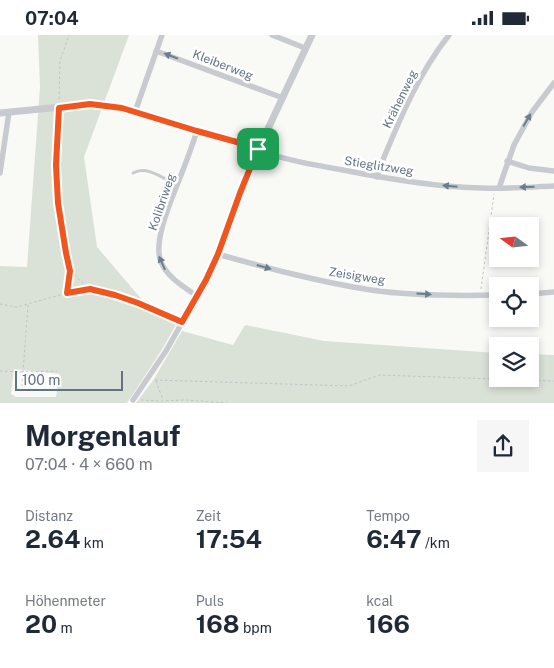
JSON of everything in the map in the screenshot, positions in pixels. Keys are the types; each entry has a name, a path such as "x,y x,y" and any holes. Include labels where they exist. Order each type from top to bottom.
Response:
{"street":[{"path":"135,112 162,35"},
{"path":"272,35 305,48"},
{"path":"133,400 166,351 206,280 218,254 258,149 312,35"},
{"name":"Krähenweg","path":"378,177 408,102 431,60 449,35"},
{"name":"Kleiberweg","path":"156,51 283,98"},
{"path":"497,188 514,145 532,112 554,83"},
{"path":"0,113 90,104 122,108 258,149"},
{"path":"0,173 8,112"},
{"name":"Kolibriweg","path":"196,296 169,275 160,260 158,250 163,223 197,131"},
{"name":"Stieglitzweg","path":"258,149 300,162 378,177 482,189 554,186"},
{"path":"507,161 529,168 554,171"},
{"name":"Zeisigweg","path":"218,254 289,274 372,290 427,295 489,295"},
{"path":"539,293 554,292"}],"lane":[{"path":"133,173 137,170 147,170 177,185"}],"path":[{"path":"67,293 70,271 58,203 56,165 60,61 69,35"},
{"path":"480,295 497,188"},
{"path":"70,271 90,289"},
{"path":"0,304 17,307 67,293 90,289 138,303 182,322"},
{"path":"22,386 28,304"},
{"path":"0,371 57,371"},
{"path":"163,401 156,380 349,386 379,375 554,381"},
{"path":"133,400 185,400 228,403"}],"shaded area":[{"path":"38,35 129,35 84,157 97,247 143,301 179,319 163,348 127,403 0,403 0,266 27,267 40,87","holes":["14,369 60,374 56,397 16,397 11,394"]},
{"path":"245,325 324,341 489,352 489,387 539,387 539,354 554,355 554,403 136,403 154,379 182,331 233,345"}],"route":[{"path":"90,104 122,108 258,149 218,254 206,280 182,322 115,295 90,289 67,293 70,271 58,203 56,165 59,108 90,104"}]}
